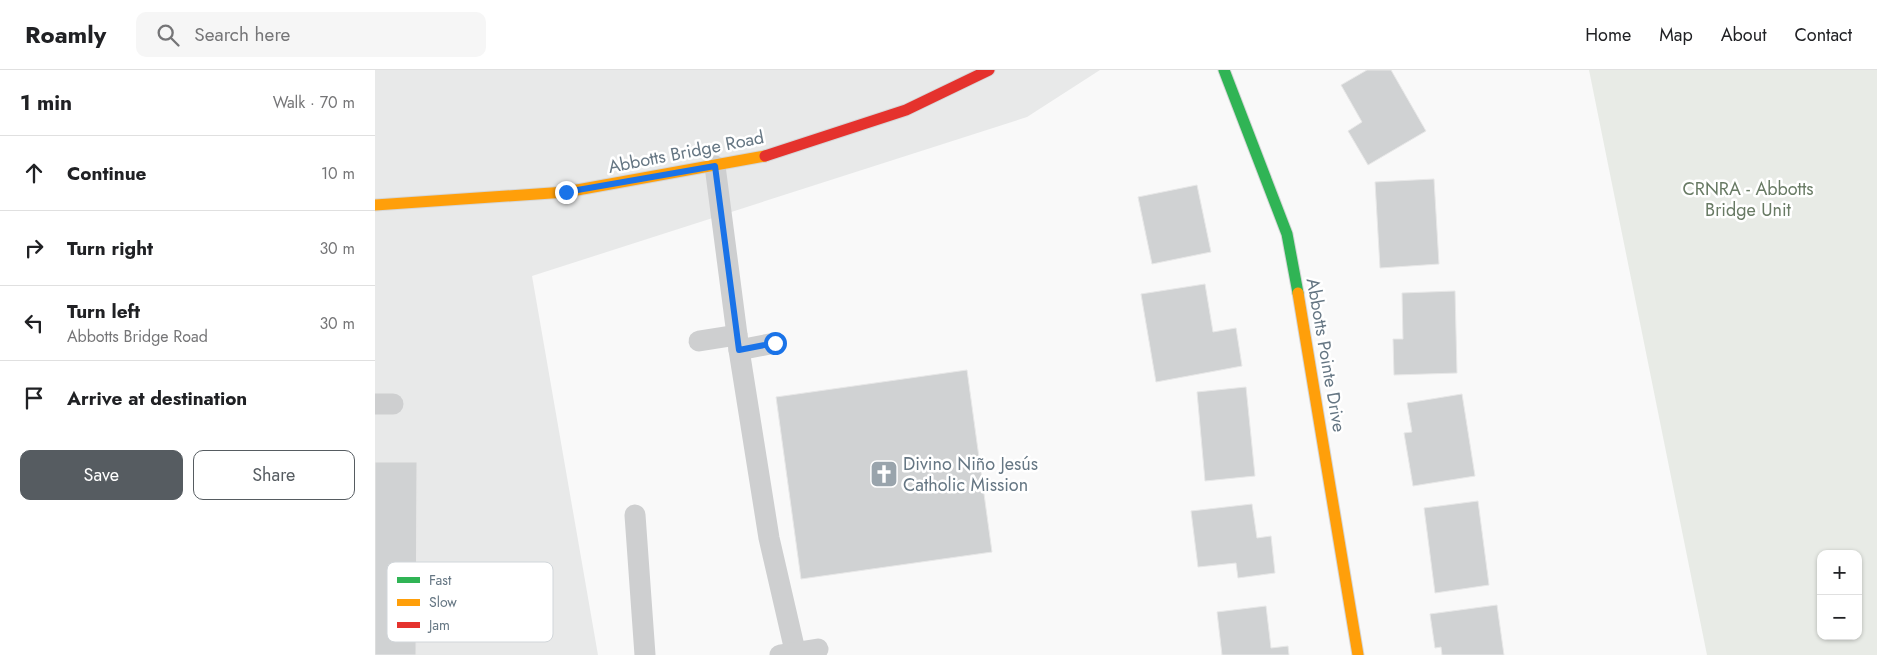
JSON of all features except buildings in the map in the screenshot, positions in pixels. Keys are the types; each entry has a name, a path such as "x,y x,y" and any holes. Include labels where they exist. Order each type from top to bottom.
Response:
{"main road":[{"name":"Abbotts Bridge Road","path":"375,205 566,192 756,159 906,110 989,70"},
{"name":"Abbotts Pointe Drive","path":"1223,70 1237,99 1287,234 1318,404 1358,655"}],"lane":[{"path":"715,166 738,342 769,538 790,654 818,649"},
{"path":"699,341 775,343"},
{"path":"635,515 645,655"}],"shaded area":[{"path":"375,70 1100,70 1027,117 532,276 598,655 375,655"}],"green space":[{"name":"CRNRA - Abbotts Bridge Unit","path":"1589,70 1877,70 1877,655 1707,655"}],"traffic: fast":[{"path":"1224,70 1287,234 1298,293"}],"traffic: slow":[{"path":"375,205 566,192 765,156"},
{"path":"1298,293 1358,655"}],"traffic: jam":[{"path":"765,156 906,110 989,70"}],"place":[{"name":"Divino Niño Jesús Catholic Mission","path":"884,474"}],"route":[{"path":"566,192 715,166 739,350 775,343"}]}
